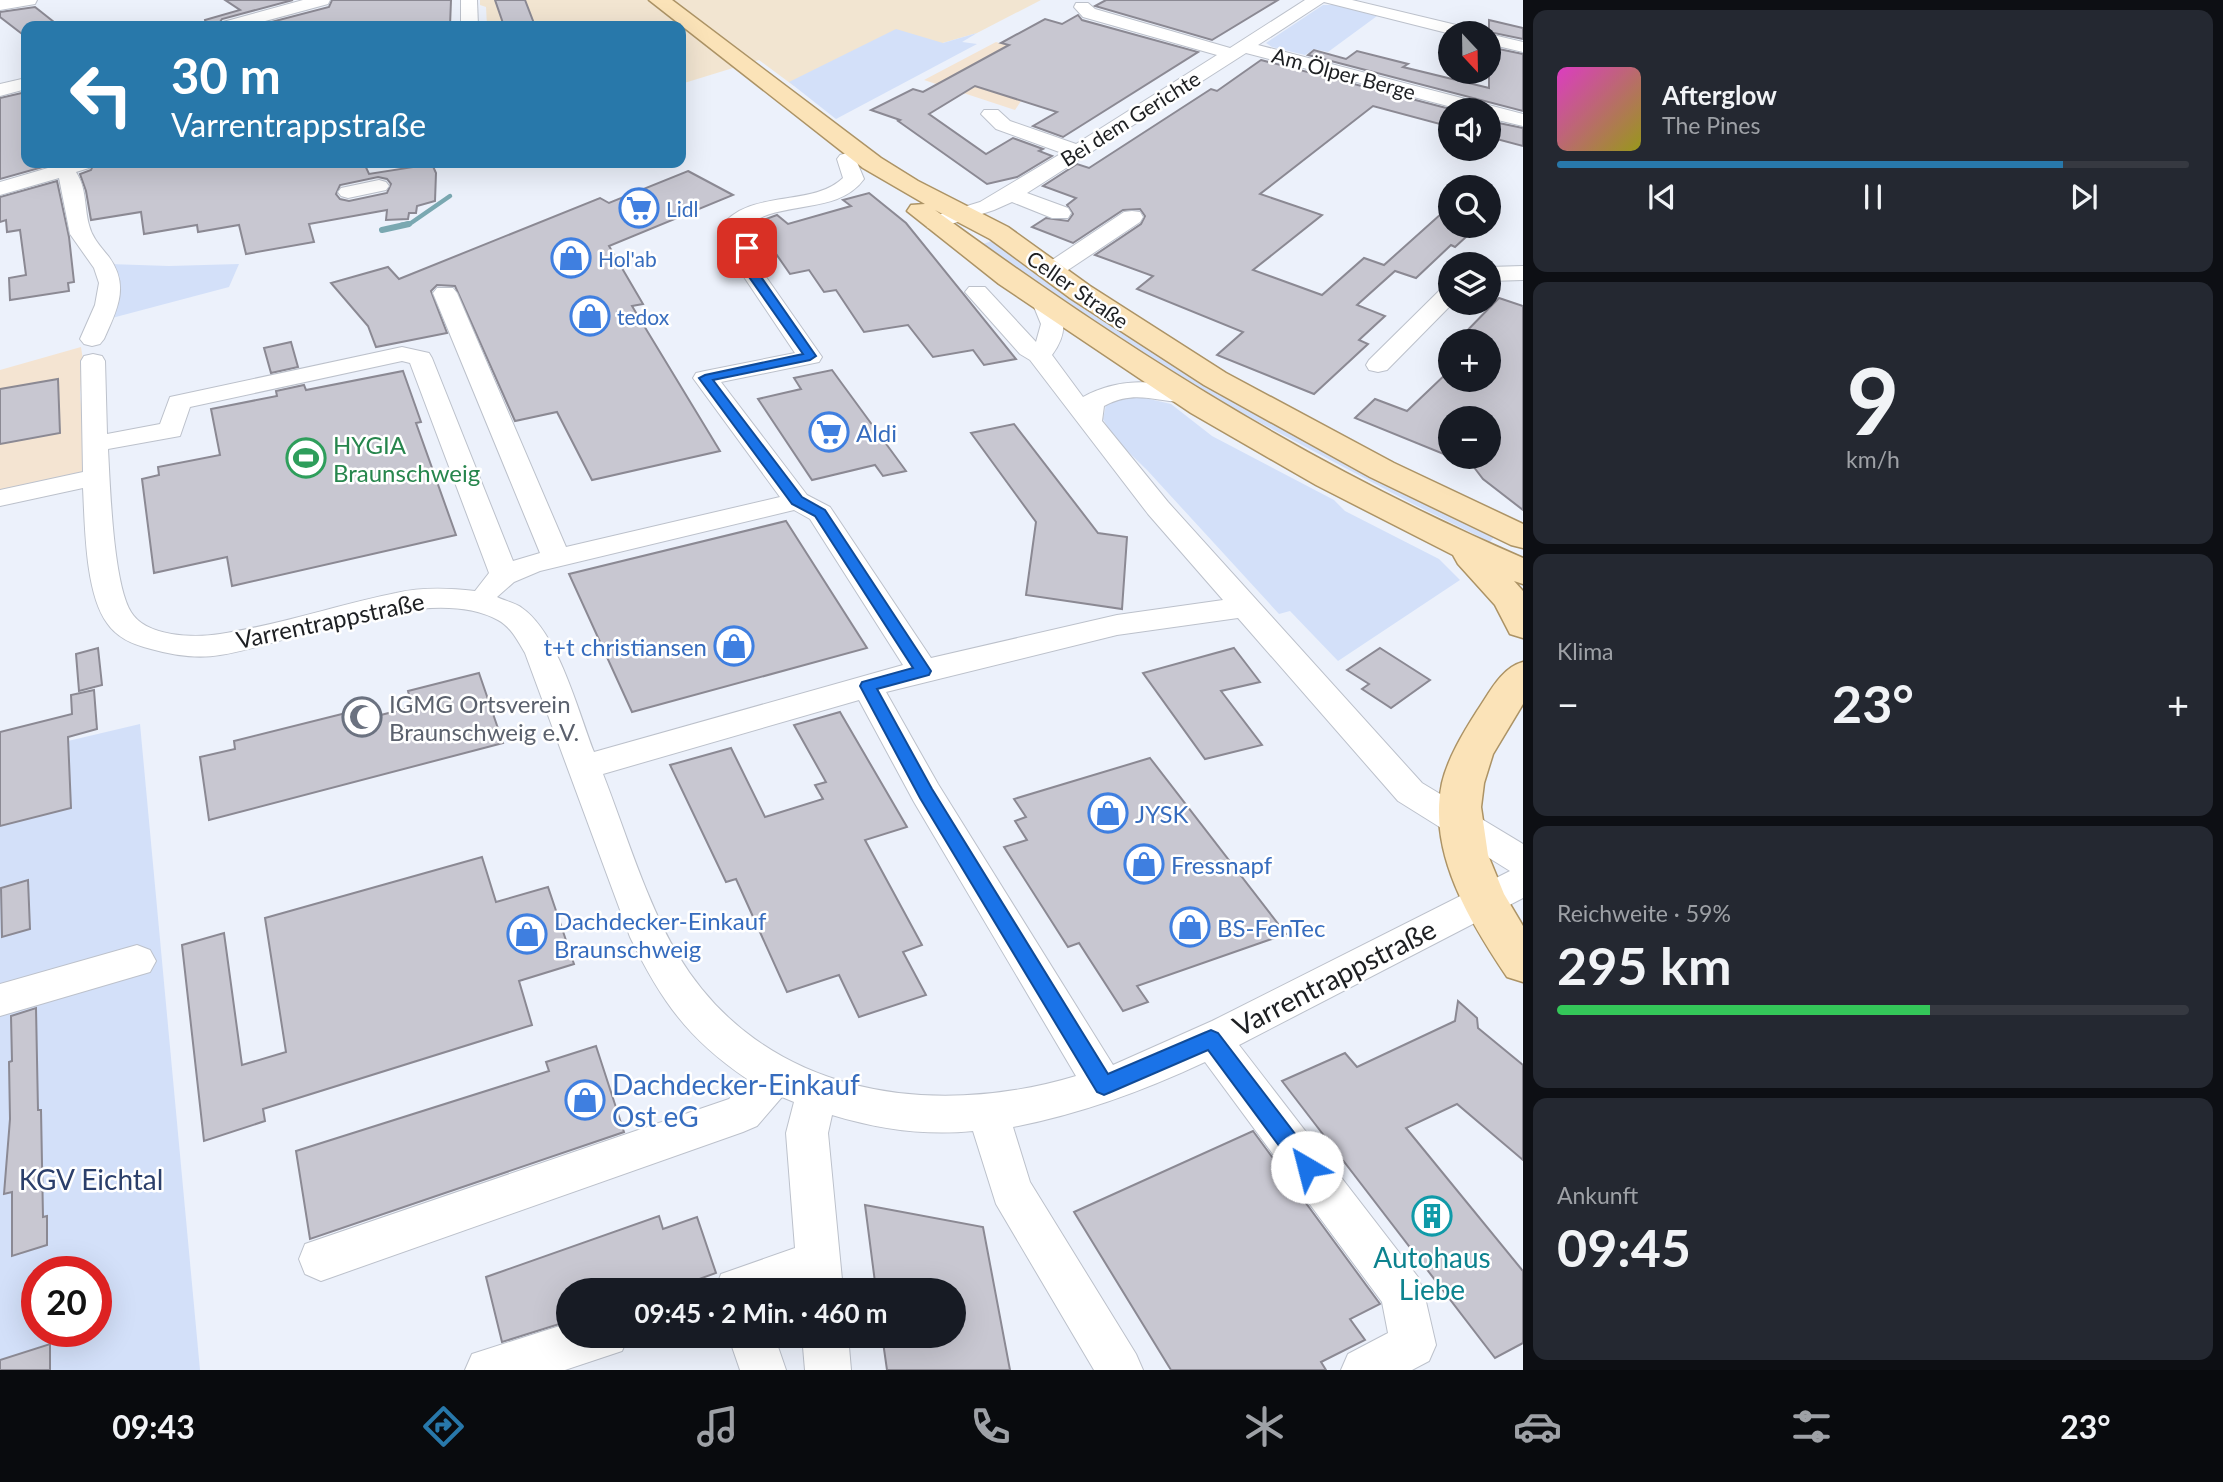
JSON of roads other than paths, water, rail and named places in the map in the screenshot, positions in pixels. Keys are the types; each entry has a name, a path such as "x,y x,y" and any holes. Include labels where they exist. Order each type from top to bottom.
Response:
{"main road":[{"name":"Celler Straße","path":"645,0 672,21"},
{"name":"Celler Straße","path":"659,0 872,163 909,186 999,233 1148,338 1301,428 1521,542"},
{"name":"Celler Straße","path":"686,32 847,159 1044,302 1187,395 1322,475 1523,572"},
{"path":"1457,542 1510,599 1523,625"},
{"path":"1523,675 1485,731 1473,755 1463,784 1460,825 1468,859 1504,890 1504,935 1523,963"}],"street":[{"path":"2,3 29,0"},
{"path":"241,21 283,4 322,0"},
{"path":"469,0 470,21"},
{"name":"Bei dem Gerichte","path":"936,223 1011,194 1317,0"},
{"path":"1331,0 1438,26"},
{"path":"283,4 307,19"},
{"name":"Am Ölper Berge","path":"1082,7 1089,13 1438,99"},
{"path":"1502,42 1523,47"},
{"path":"0,90 21,84"},
{"path":"991,114 1003,125 1076,151"},
{"path":"1501,115 1523,120"},
{"path":"847,159 854,178 852,183 838,190 754,212 736,220 731,228 747,248 753,274 810,356 705,378 797,500 820,513 923,671"},
{"path":"0,189 70,168"},
{"name":"Varrentrappstraße","path":"63,170 74,185 78,227 86,245 106,270 110,281 110,298 92,350 97,477 109,598 119,618 139,634 158,641 189,646 218,645 398,602 444,597 478,601 511,614 527,630 540,653 648,937 668,975 699,1016 730,1046 776,1075 817,1092 888,1112 959,1116 1037,1104 1104,1086 1211,1039 1504,890"},
{"path":"348,192 379,186"},
{"path":"1011,194 1060,213"},
{"path":"1051,271 1132,217"},
{"path":"1501,274 1523,273"},
{"path":"977,292 1029,349 1040,355 1089,422 1158,508 1410,792 1523,862"},
{"path":"445,293 545,561"},
{"name":"Celler Straße","path":"1040,355 1052,340 1054,321 1044,302"},
{"path":"1378,365 1438,305"},
{"path":"95,444 171,430 179,402 402,354 420,358 504,575"},
{"name":"Celler Straße","path":"1089,422 1092,402 1108,392 1138,387 1187,395"},
{"path":"0,498 97,477"},
{"path":"478,601 504,575 545,561 797,500"},
{"path":"1457,542 1521,542"},
{"path":"584,767 923,671 1117,625 1244,607"},
{"path":"867,686 926,793 1104,1086"},
{"path":"0,1000 138,961"},
{"path":"1211,1039 1402,1293 1413,1345 1364,1370"},
{"path":"321,1259 743,1113 776,1075"},
{"path":"817,1092 807,1133 819,1276"},
{"path":"988,1111 1011,1190 1120,1370"},
{"path":"488,1370 562,1348"},
{"path":"755,1348 763,1370"},
{"path":"826,1348 828,1370"}],"waterway":[{"path":"401,225 411,223 450,196"},
{"path":"382,230 409,224"}],"place":[{"name":"Lidl","path":"639,208"},
{"name":"Hol'ab","path":"571,258"},
{"name":"tedox","path":"590,316"},
{"name":"Aldi","path":"829,432"},
{"name":"HYGIA Braunschweig","path":"306,458"},
{"name":"t+t christiansen","path":"734,646"},
{"name":"IGMG Ortsverein Braunschweig e.V.","path":"362,717"},
{"name":"JYSK","path":"1108,813"},
{"name":"Fressnapf","path":"1144,864"},
{"name":"BS-FenTec","path":"1190,927"},
{"name":"Dachdecker-Einkauf Braunschweig","path":"527,934"},
{"name":"Dachdecker-Einkauf Ost eG","path":"585,1100"},
{"name":"Autohaus Liebe","path":"1432,1216"}],"park label":[{"name":"KGV Eichtal","path":"91,1179"}]}
